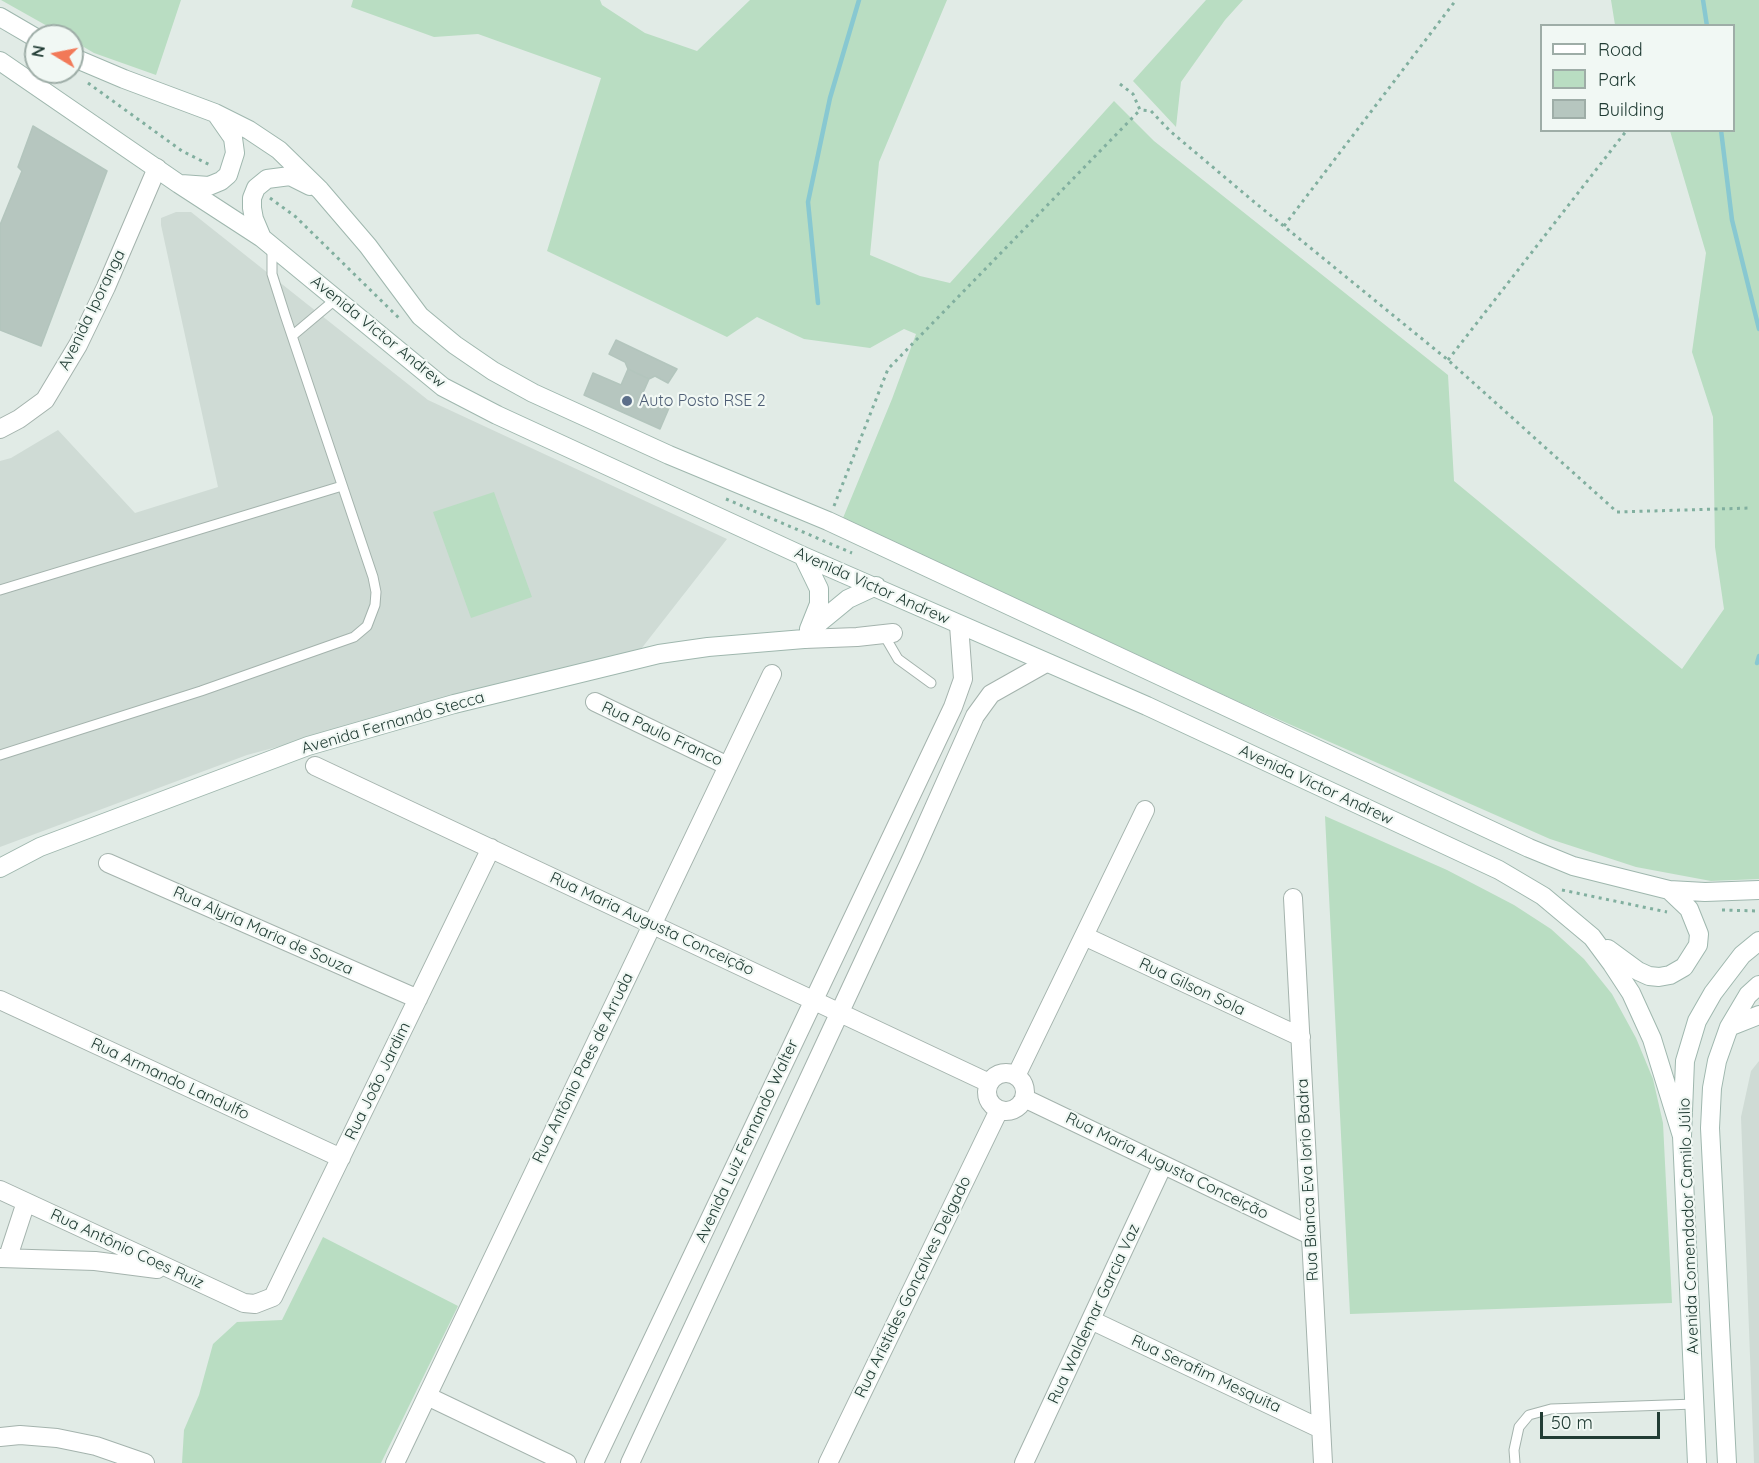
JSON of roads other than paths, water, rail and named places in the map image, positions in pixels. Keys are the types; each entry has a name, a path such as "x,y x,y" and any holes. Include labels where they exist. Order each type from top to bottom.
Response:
{"street":[{"path":"0,16 24,31"},
{"name":"Avenida Victor Andrew","path":"0,61 267,242 443,387 496,415 803,556 1156,710 1499,870 1543,896 1592,937 1631,993 1648,1030 1682,1136"},
{"name":"Avenida Victor Andrew","path":"84,62 216,113 249,130 279,150 320,190 368,246 420,316 455,345 493,371 533,393 669,455 828,520 1528,848 1573,866 1669,890 1716,892 1759,890"},
{"path":"179,184 208,186 221,181 228,174 235,153 233,138 216,113"},
{"name":"Avenida Iporanga","path":"0,429 19,419 45,400 78,345 106,287 157,168"},
{"path":"267,242 254,219 252,198 256,188 276,177 290,176 320,190"},
{"path":"803,556 819,589 819,604 815,618 804,639"},
{"path":"804,639 820,622 848,599 876,586"},
{"name":"Avenida Luiz Fernando Walter","path":"594,1463 953,707 963,678 959,625"},
{"name":"Avenida Fernando Stecca","path":"0,868 40,847 308,746 436,709 659,654 708,647 888,634"},
{"name":"Avenida Luiz Fernando Walter","path":"630,1463 912,857 975,716 991,694 1046,663"},
{"name":"Rua Antônio Paes de Arruda","path":"395,1463 772,674"},
{"name":"Rua Paulo Franco","path":"595,702 729,765"},
{"name":"Rua Maria Augusta Conceição","path":"315,766 989,1083"},
{"path":"1016,1076 1145,810"},
{"name":"Avenida Luiz Fernando Walter","path":"900,820 907,818 913,825 912,857"},
{"name":"Rua João Jardim","path":"255,1304 273,1297 491,848"},
{"name":"Rua Alyria Maria de Souza","path":"108,862 418,999"},
{"path":"1592,937 1638,971 1649,976 1670,975 1684,967 1698,945 1699,934 1689,909 1669,890"},
{"name":"Rua Bianca Eva Iorio Badra","path":"1293,898 1323,1463"},
{"name":"Rua Gilson Sola","path":"1084,936 1301,1037"},
{"name":"Avenida Comendador Camilo Júlio","path":"1697,1463 1682,1136 1685,1062 1697,1021 1713,993 1742,955 1759,941"},
{"name":"Avenida Comendador Camilo Júlio","path":"1728,1463 1710,1128 1712,1088 1717,1061 1729,1027 1748,995 1759,985"},
{"name":"Rua Armando Landulfo","path":"0,1000 341,1158"},
{"path":"1729,1027 1759,1015"},
{"path":"1004,1073 1016,1076 1023,1085 1024,1098 1021,1103 1011,1110 999,1110 993,1107 987,1096 989,1083 1004,1073"},
{"name":"Rua Maria Augusta Conceição","path":"1024,1098 1310,1234"},
{"name":"Rua Aristides Gonçalves Delgado","path":"828,1463 999,1110"},
{"name":"Rua Waldemar Garcia Vaz","path":"1024,1463 1163,1165"},
{"name":"Rua Antônio Coes Ruiz","path":"0,1190 244,1304 255,1304"},
{"path":"26,1202 4,1258 95,1261 175,1272"},
{"name":"Rua Serafim Mesquita","path":"1091,1320 1321,1429"},
{"path":"427,1396 567,1463"},
{"path":"0,1437 20,1435 57,1438 96,1446 145,1463"}],"lane":[{"path":"0,755 201,691 354,637 367,626 372,616 376,592 373,577 272,273 267,242"},
{"path":"292,336 336,299"},
{"path":"0,590 342,486"},
{"path":"888,634 898,659 931,683"},
{"path":"1515,1463 1514,1450 1519,1427 1529,1414 1551,1409 1695,1404"}],"waterway":[{"path":"818,303 808,202 830,98 859,0"},
{"path":"1703,0 1707,24"},
{"path":"1721,132 1732,220 1759,329"},
{"path":"1757,663 1759,656"}],"place":[{"name":"Auto Posto RSE 2","path":"627,401"}]}
